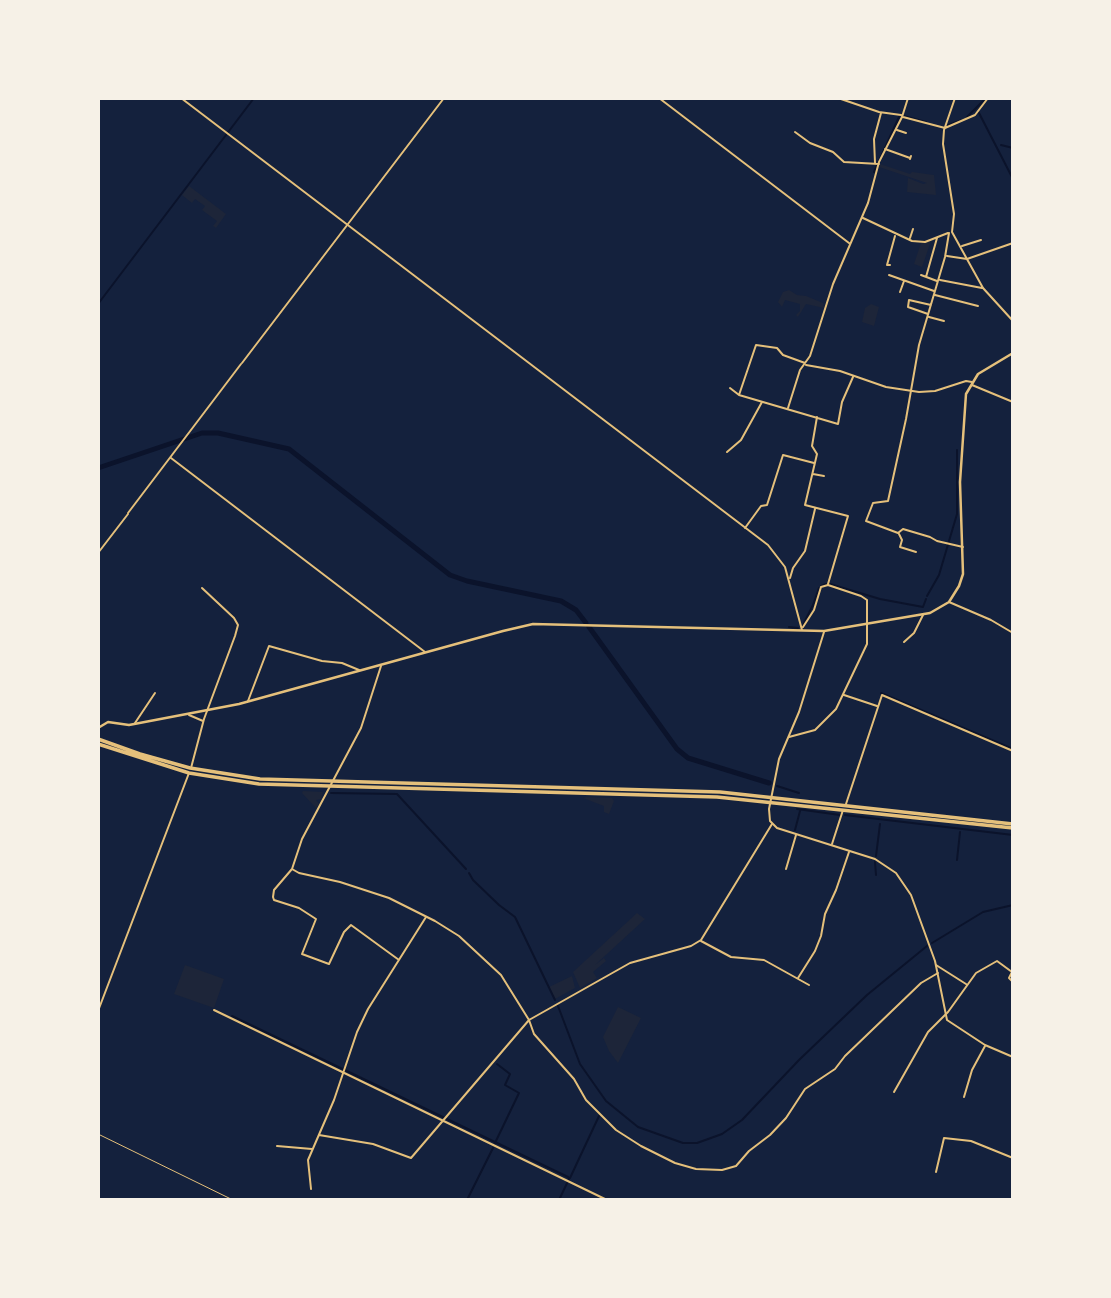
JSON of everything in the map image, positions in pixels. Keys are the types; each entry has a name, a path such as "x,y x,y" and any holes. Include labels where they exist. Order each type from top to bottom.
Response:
{"highway":[{"path":"98,742 189,771 246,783 328,788 771,798"},
{"path":"189,771 260,779 331,782 671,790 771,798 1013,826"}],"main road":[{"path":"98,728 111,722 135,724 248,702 503,631 540,624 824,631 923,615 938,609 948,602 962,579 960,467 965,400 972,383 982,371 1013,353"}],"street":[{"path":"181,98 774,551 790,578 802,630"},
{"path":"98,553 444,98"},
{"path":"660,98 850,243"},
{"path":"838,98 945,128 975,115 988,98"},
{"path":"788,408 799,376 813,349 833,284 870,198 877,164 902,116 908,98"},
{"path":"916,552 900,547 902,538 898,533 866,521 873,503 888,501 919,345 951,232 954,214 943,150 945,128 954,98"},
{"path":"877,164 874,139 881,112"},
{"path":"895,130 906,133"},
{"path":"795,132 810,143 833,152 841,161 877,164"},
{"path":"885,149 910,158"},
{"path":"862,218 910,240 925,242 951,232"},
{"path":"910,240 913,229"},
{"path":"951,232 983,288 1013,321"},
{"path":"890,265 887,265 896,235"},
{"path":"926,277 937,237"},
{"path":"960,247 981,240"},
{"path":"945,255 967,259 1013,243"},
{"path":"889,275 978,306"},
{"path":"920,275 983,288"},
{"path":"900,292 904,280"},
{"path":"931,305 911,299 907,304 944,321"},
{"path":"739,395 757,345 777,348 783,355 805,364 886,387 928,392 966,381 1013,401"},
{"path":"749,349 753,350"},
{"path":"730,388 739,395 838,424 842,402 854,376"},
{"path":"727,452 741,440 762,401"},
{"path":"817,417 812,446 817,454 805,505 848,516 828,585"},
{"path":"745,528 761,506 767,505 783,455 815,463"},
{"path":"171,458 426,653"},
{"path":"812,474 824,476"},
{"path":"790,578 804,551 816,508"},
{"path":"898,533 903,529 948,545 963,547"},
{"path":"788,737 807,733 823,724 844,695 867,644 866,598 828,585 821,587 814,610 802,630"},
{"path":"98,1011 189,771 238,625 202,588"},
{"path":"948,602 991,620 1013,633"},
{"path":"904,642 914,633 923,615"},
{"path":"824,631 799,712 779,759 771,798 769,817 772,824 880,861 902,880 913,899 936,965 945,1015 950,1023 985,1045 1013,1057"},
{"path":"248,702 269,646 321,661 342,663 360,671"},
{"path":"381,665 361,728 302,839 292,869 274,890 273,899 294,906 316,919 302,954 329,964 344,932 351,925 400,961"},
{"path":"135,724 155,693"},
{"path":"844,695 878,707"},
{"path":"832,845 882,695 1013,751"},
{"path":"189,714 204,722"},
{"path":"319,1135 373,1144 411,1158 529,1020 631,963 691,946 701,940 772,824"},
{"path":"786,869 796,834"},
{"path":"798,978 815,951 825,914 849,851"},
{"path":"292,869 301,874 340,882 389,898 454,932 493,966 509,986 534,1034 574,1079 586,1100 616,1130 675,1163 695,1169 722,1170 741,1162 748,1151 767,1138 786,1118 805,1089 835,1069 845,1056 921,983 938,973"},
{"path":"311,1189 308,1160 368,1009 427,916"},
{"path":"701,940 728,956 764,960 809,985"},
{"path":"894,1092 928,1032 945,1015 977,972 996,961 1012,971 1009,978 1013,982"},
{"path":"936,965 967,985"},
{"path":"214,1010 607,1200"},
{"path":"964,1097 972,1070 985,1045"},
{"path":"936,1172 944,1139 971,1141 1013,1158"},
{"path":"277,1146 313,1149"}],"path":[{"path":"98,1133 233,1200"}],"shaded area":[{"path":"880,164 910,174 934,175 936,195 907,192 908,178 927,183 879,167"},
{"path":"189,186 226,214 216,228 213,226 217,221 202,210 205,206 195,199 192,203 182,195"},
{"path":"931,241 922,267 914,264 921,243"},
{"path":"789,290 823,303 824,308 806,304 798,317 796,315 800,311 800,304 785,300 782,307 778,302 783,292"},
{"path":"871,304 879,307 874,326 862,322 865,308"},
{"path":"323,792 321,799 316,800 319,804 316,808 302,793"},
{"path":"583,798 612,798 614,801 609,814 604,812 604,806"},
{"path":"637,913 645,919 595,965 604,958 606,961 593,972 597,978 580,988 573,972"},
{"path":"185,965 224,979 214,1008 174,994"},
{"path":"572,976 575,988 555,999 549,987"},
{"path":"618,1007 641,1018 618,1063 603,1037"}],"waterway":[{"path":"98,304 254,98"},
{"path":"967,117 986,98"},
{"path":"979,113 1013,179"},
{"path":"904,116 926,122"},
{"path":"874,172 899,117"},
{"path":"948,125 962,120"},
{"path":"1001,145 1013,148"},
{"path":"98,468 202,433 218,433 289,449 450,575 561,601 576,610 586,623"},
{"path":"927,596 939,575 957,514 957,450"},
{"path":"821,586 826,584"},
{"path":"830,584 880,599 923,607 926,599"},
{"path":"803,625 819,588"},
{"path":"589,627 677,749 688,758 769,783"},
{"path":"789,627 798,628"},
{"path":"881,693 1013,749"},
{"path":"777,786 799,793"},
{"path":"331,793 397,794 466,869"},
{"path":"797,809 840,815"},
{"path":"795,830 800,811"},
{"path":"845,815 1013,835"},
{"path":"876,856 880,824"},
{"path":"957,860 960,832"},
{"path":"875,862 876,875"},
{"path":"469,873 499,905 515,917 555,1000"},
{"path":"932,943 983,912 1013,905"},
{"path":"558,1006 580,1064 606,1101 638,1127 683,1143 697,1143 722,1134 742,1120 799,1060 867,995 927,946"},
{"path":"232,1016 568,1177 559,1200"},
{"path":"495,1143 519,1093 505,1085 510,1074 497,1064"},
{"path":"570,1178 599,1116"},
{"path":"467,1200 493,1148"}]}
